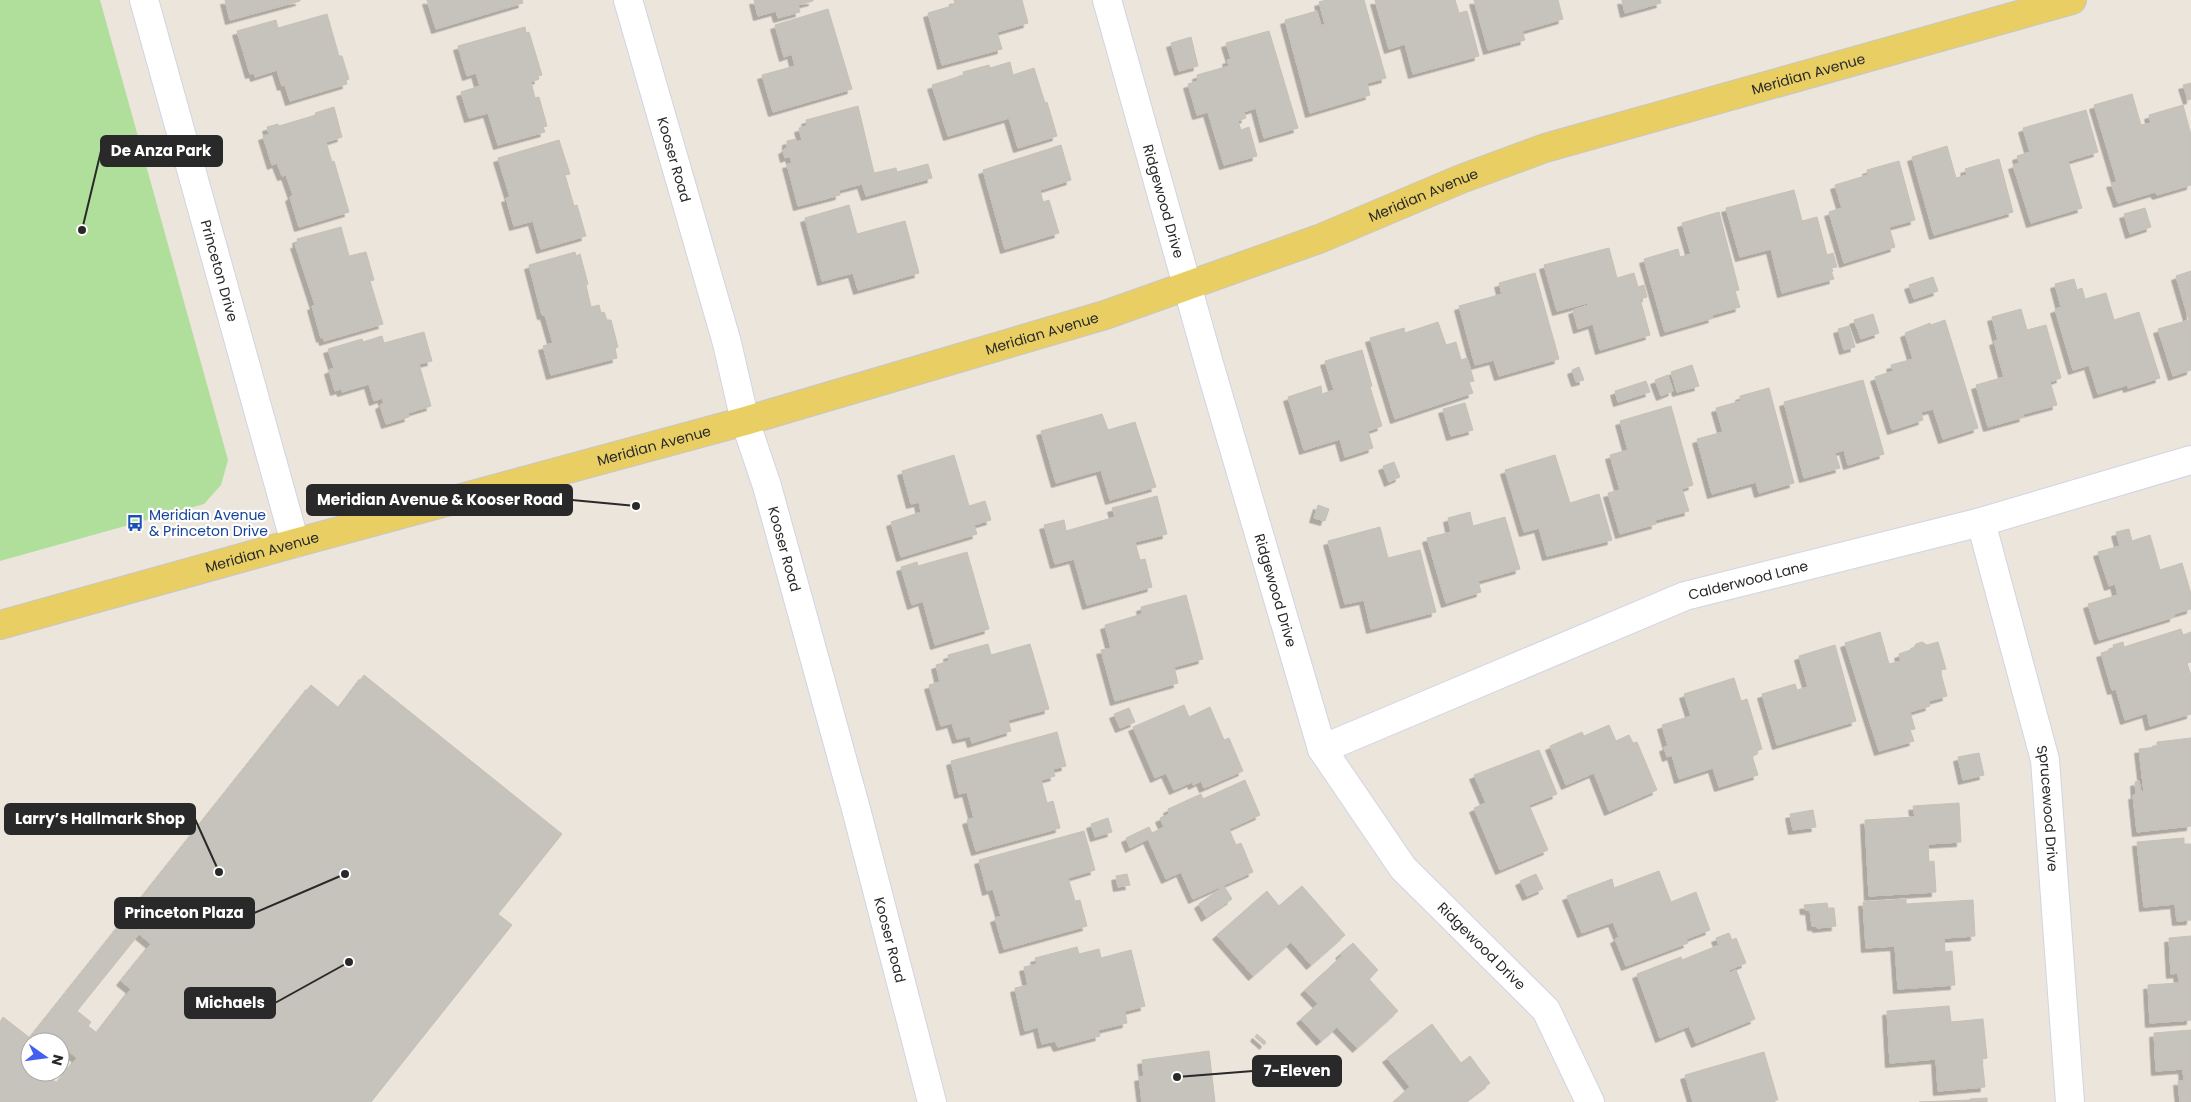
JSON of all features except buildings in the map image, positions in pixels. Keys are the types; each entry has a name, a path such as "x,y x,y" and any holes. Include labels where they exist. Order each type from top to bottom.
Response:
{"main road":[{"name":"Meridian Avenue","path":"0,625 745,421 1106,314 1320,239 1461,179 1545,148 2072,0"}],"street":[{"name":"Princeton Drive","path":"144,0 295,543"},
{"name":"Kooser Road","path":"628,0 727,343 745,421 768,486 932,1102"},
{"name":"Ridgewood Drive","path":"1107,0 1322,749 1403,868 1546,1010 1590,1102"},
{"name":"Calderwood Lane","path":"1322,749 1685,596 1981,522 2191,460"},
{"name":"Sprucewood Drive","path":"1981,522 2045,760 2070,1102"}],"green space":[{"path":"0,0 100,0 228,460 221,485 204,504 0,561"}],"place":[{"name":"De Anza Park","path":"82,230"},
{"name":"Meridian Avenue & Kooser Road","path":"636,506"},
{"name":"Meridian Avenue & Princeton Drive","path":"135,523"},
{"name":"Larry’s Hallmark Shop","path":"219,872"},
{"name":"Princeton Plaza","path":"345,874"},
{"name":"Michaels","path":"349,962"},
{"name":"7-Eleven","path":"1177,1077"}]}
